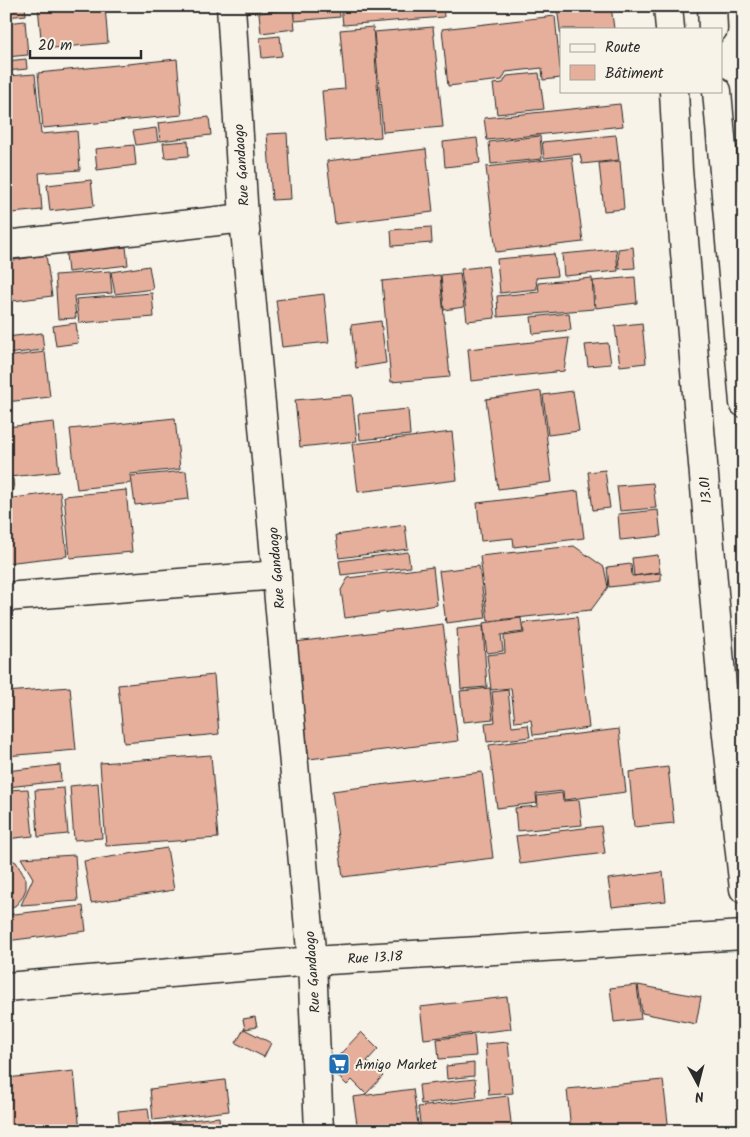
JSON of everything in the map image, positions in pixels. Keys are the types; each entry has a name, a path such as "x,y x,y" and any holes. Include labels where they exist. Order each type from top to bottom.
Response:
{"street":[{"name":"Rue Gandaogo","path":"231,6 244,218 312,961 319,1131"},
{"path":"668,6 670,28"},
{"path":"712,6 713,28"},
{"name":"13.01","path":"674,92 678,170 721,680 744,889"},
{"path":"718,92 733,164 744,403"},
{"path":"6,245 244,218"},
{"path":"6,597 277,575"},
{"name":"Rue 13.18","path":"6,987 312,961 744,935"}],"building":[{"path":"6,6 25,6 26,15 6,17"},
{"path":"38,6 105,6 108,43 42,49"},
{"path":"223,6 260,6 260,11 224,15"},
{"path":"295,6 339,6 340,17 295,21"},
{"path":"341,6 443,6 444,17 343,25"},
{"path":"611,6 614,28 560,28 560,30 557,7"},
{"path":"293,9 295,29 261,33 259,13"},
{"path":"555,16 560,78 543,80 542,68 506,72 502,80 448,86 442,29"},
{"path":"25,21 28,55 6,57 6,23"},
{"path":"373,27 381,137 326,141 322,91 345,89 340,30"},
{"path":"433,27 443,127 383,132 374,32"},
{"path":"280,36 282,56 262,58 260,38"},
{"path":"26,59 27,69 6,71 6,61"},
{"path":"177,59 182,115 43,128 38,73"},
{"path":"539,73 544,109 497,114 493,84 503,83 507,76"},
{"path":"35,74 41,134 77,131 80,170 39,173 42,210 12,213 6,143 6,118 12,117 8,76"},
{"path":"620,104 623,126 487,140 484,118"},
{"path":"209,117 211,135 160,141 158,123"},
{"path":"156,128 158,142 136,145 133,131"},
{"path":"287,133 291,199 272,200 267,134"},
{"path":"616,135 619,160 582,164 580,154 544,158 542,142"},
{"path":"540,136 542,159 491,164 489,142"},
{"path":"477,138 480,163 445,167 443,142"},
{"path":"188,141 189,156 165,158 163,143"},
{"path":"134,145 136,165 97,170 95,149"},
{"path":"426,149 433,212 335,224 327,161"},
{"path":"572,157 583,242 496,252 486,167"},
{"path":"620,161 624,209 604,211 599,163"},
{"path":"91,180 94,206 50,211 47,185"},
{"path":"431,227 432,243 392,246 391,230"},
{"path":"126,247 128,265 68,272 66,254"},
{"path":"633,247 635,268 619,269 618,249"},
{"path":"616,249 618,271 564,276 562,254"},
{"path":"554,254 557,276 536,278 537,289 500,293 497,259"},
{"path":"46,255 52,296 13,301 7,261"},
{"path":"149,266 153,289 115,294 111,272"},
{"path":"488,266 495,318 467,321 461,269"},
{"path":"110,271 112,293 74,296 76,318 58,319 55,275"},
{"path":"460,273 464,307 444,310 441,275"},
{"path":"440,275 450,377 391,382 382,281"},
{"path":"635,277 637,303 596,308 593,281"},
{"path":"592,278 594,309 498,317 497,296 539,292 538,283"},
{"path":"152,293 154,317 79,323 76,299"},
{"path":"324,294 329,342 282,347 276,300"},
{"path":"569,313 571,330 533,334 531,317"},
{"path":"381,321 386,363 356,368 351,325"},
{"path":"76,323 78,343 56,346 53,326"},
{"path":"642,323 646,363 620,366 615,326"},
{"path":"42,333 44,350 6,354 6,337"},
{"path":"569,338 564,371 471,381 468,349"},
{"path":"608,343 611,364 588,366 585,345"},
{"path":"45,352 50,397 6,402 6,357"},
{"path":"541,391 552,482 498,489 486,399"},
{"path":"573,391 579,431 548,435 543,395"},
{"path":"352,395 357,441 300,447 295,400"},
{"path":"408,409 410,435 360,440 358,414"},
{"path":"175,418 180,469 130,474 131,483 77,489 70,429"},
{"path":"54,422 59,472 9,477 8,465 6,466 6,427"},
{"path":"452,432 457,480 358,492 352,444"},
{"path":"605,470 610,508 593,510 588,472"},
{"path":"186,471 189,499 135,505 131,476"},
{"path":"6,479 13,479 14,490 6,490"},
{"path":"653,483 656,508 620,511 617,486"},
{"path":"126,490 132,552 70,558 64,496"},
{"path":"578,491 584,538 514,547 513,538 481,541 477,503"},
{"path":"60,492 67,556 6,563 6,499"},
{"path":"658,510 661,536 620,540 618,514"},
{"path":"405,525 408,549 339,558 336,535"},
{"path":"574,546 604,567 608,587 591,610 488,621 480,556"},
{"path":"408,552 410,567 341,575 339,561"},
{"path":"658,555 660,572 634,576 632,558"},
{"path":"631,564 632,576 661,573 661,581 609,587 607,567"},
{"path":"479,566 486,618 446,623 439,571"},
{"path":"433,567 437,605 345,618 341,590 348,578"},
{"path":"577,617 589,728 533,735 531,720 515,722 511,688 491,690 487,655 505,653 504,636 524,633 523,623"},
{"path":"521,618 523,632 501,635 503,651 487,653 483,623"},
{"path":"443,624 458,741 309,759 295,642"},
{"path":"483,626 487,687 461,689 457,629"},
{"path":"214,675 219,734 124,743 118,685"},
{"path":"70,687 76,750 6,756 6,692"},
{"path":"490,688 493,719 463,722 460,691"},
{"path":"508,690 512,727 528,725 530,737 487,742 485,723 495,722 492,692"},
{"path":"619,729 626,792 564,800 563,791 536,794 537,803 497,808 489,745"},
{"path":"211,755 218,838 106,846 100,763"},
{"path":"60,765 61,781 8,787 6,771"},
{"path":"668,767 674,823 634,827 629,772"},
{"path":"482,772 493,858 343,877 332,791"},
{"path":"98,783 102,838 74,840 70,786"},
{"path":"64,788 68,834 38,837 35,790"},
{"path":"28,789 33,836 6,839 6,790"},
{"path":"562,793 563,801 579,800 582,825 517,831 515,808 538,806 537,796"},
{"path":"601,826 605,853 520,864 516,836"},
{"path":"167,848 174,890 91,903 84,861"},
{"path":"75,855 78,901 21,905 33,878 21,858"},
{"path":"6,857 16,862 26,879 26,889 16,905 6,911"},
{"path":"663,872 666,901 612,907 608,879"},
{"path":"83,906 86,931 6,941 6,915"},
{"path":"637,985 641,1019 614,1022 610,988"},
{"path":"638,985 701,997 696,1024 642,1013"},
{"path":"507,997 511,1029 424,1039 420,1007"},
{"path":"255,1017 257,1027 245,1029 243,1019"},
{"path":"244,1029 271,1043 264,1057 236,1043"},
{"path":"361,1032 378,1049 367,1061 383,1076 366,1094 352,1080 347,1085 328,1067"},
{"path":"474,1035 476,1056 439,1059 437,1039"},
{"path":"508,1042 513,1093 489,1095 485,1044"},
{"path":"474,1063 474,1076 447,1079 446,1066"},
{"path":"74,1071 80,1131 6,1131 6,1078"},
{"path":"475,1079 477,1097 421,1104 419,1085"},
{"path":"225,1080 229,1111 153,1120 150,1089"},
{"path":"663,1080 669,1131 571,1131 567,1089"},
{"path":"413,1089 419,1131 358,1131 353,1097"},
{"path":"508,1096 512,1131 421,1131 418,1107"},
{"path":"148,1108 151,1131 120,1131 118,1111"},
{"path":"219,1117 220,1131 155,1131 154,1124"}],"place":[{"name":"Amigo Market","path":"339,1064"}]}
